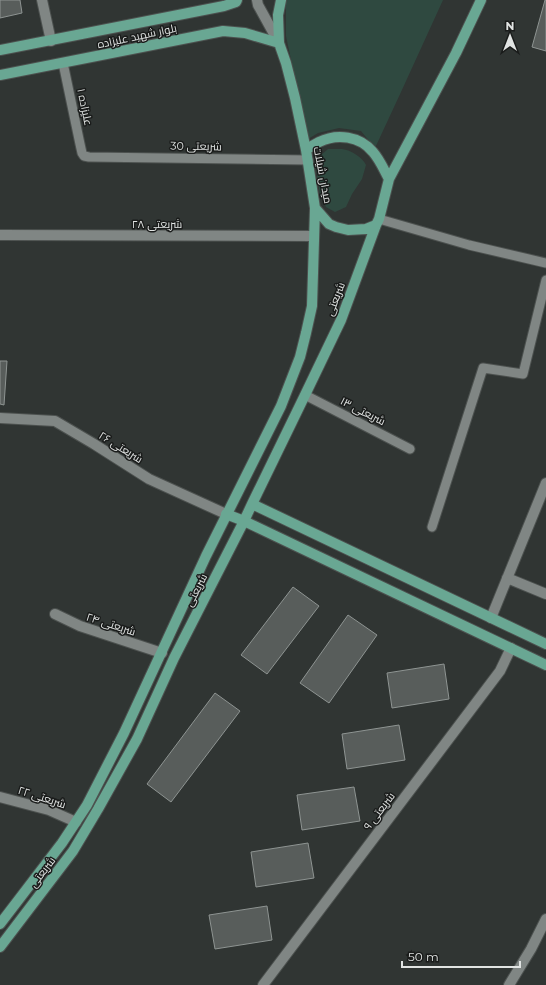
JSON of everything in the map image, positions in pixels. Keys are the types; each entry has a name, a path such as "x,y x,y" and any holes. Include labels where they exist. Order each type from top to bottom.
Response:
{"main road":[{"name":"بلوار شهید علیزاده","path":"0,50 224,6 236,2 237,0"},
{"name":"میدان شیلات","path":"281,0 278,15 279,43 295,98 307,155 315,208 329,224 336,228 348,230 366,229 377,222"},
{"path":"377,222 389,179 456,53 481,0"},
{"name":"بلوار شهید علیزاده","path":"0,75 223,31 245,33 279,43"},
{"path":"307,155 319,142 330,138 346,136 363,143 373,152 389,179"},
{"name":"شریعتی","path":"0,924 58,848 87,805 124,733 226,514 281,406 300,357 312,306 315,208"},
{"name":"شریعتی","path":"0,947 73,851 137,739 174,658 244,521 341,320 377,222"},
{"path":"252,504 546,644"},
{"path":"226,514 244,521 546,665"}],"street":[{"path":"42,0 51,41"},
{"path":"257,0 258,5 279,43"},
{"name":"شریعتی ۲۸","path":"0,235 314,236"},
{"name":"شریعتی ۲۶","path":"0,418 55,421 149,479 226,514"},
{"path":"491,618 546,483"},
{"path":"507,578 546,594"},
{"name":"شریعتی ۲۴","path":"55,614 80,626 162,653"},
{"name":"شریعتی ۹","path":"263,985 500,671 511,648"},
{"name":"شریعتی ۲۲","path":"0,797 49,810 76,822"},
{"path":"509,985 531,949 546,920"}],"lane":[{"name":"علیزاده ۱","path":"63,63 82,153 84,156"},
{"name":"شریعتی 30","path":"84,156 307,155"},
{"path":"377,222 546,263"},
{"path":"432,527 483,368 523,374 546,280"},
{"name":"شریعتی ۱۳","path":"305,395 410,449"}],"green space":[{"path":"286,0 443,0 375,148 361,131 339,128 318,133 308,139 286,36"},
{"path":"328,149 342,149 349,151 356,154 366,165 362,179 352,194 346,207 335,212 326,207 320,194 316,168 319,157"}],"building":[{"path":"0,0 20,0 22,13 0,18"},
{"path":"546,0 546,51 532,47"},
{"path":"0,361 7,361 4,405 0,404"},
{"path":"293,587 319,606 267,674 241,655"},
{"path":"348,615 377,635 329,703 300,683"},
{"path":"444,664 449,699 392,708 387,673"},
{"path":"215,693 240,711 171,802 147,784"},
{"path":"399,725 405,760 347,769 342,734"},
{"path":"354,787 360,821 302,830 297,795"},
{"path":"308,843 314,878 256,887 251,852"},
{"path":"267,906 272,940 215,949 209,915"}]}
